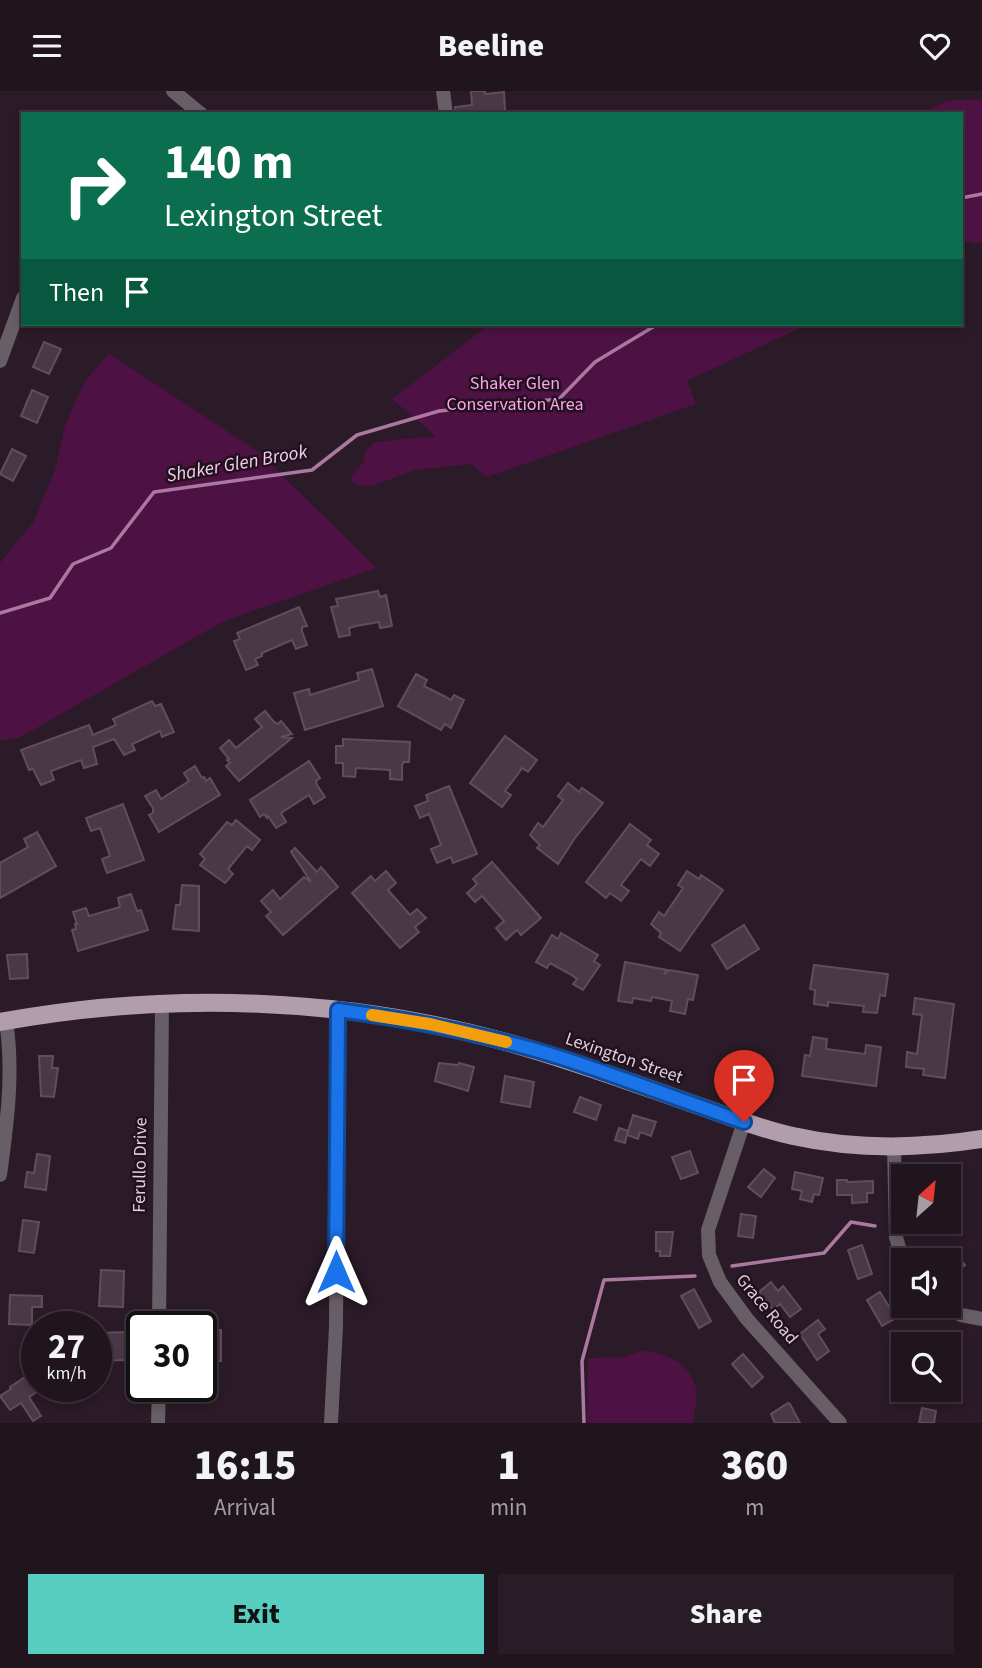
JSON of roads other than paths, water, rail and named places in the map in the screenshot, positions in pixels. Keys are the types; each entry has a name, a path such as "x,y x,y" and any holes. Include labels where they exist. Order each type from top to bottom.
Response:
{"main road":[{"name":"Lexington Street","path":"3,1021 80,1010 162,1004 234,1003 338,1010 430,1024 514,1044 604,1072 744,1122 817,1140 894,1147 943,1145 982,1139"}],"street":[{"path":"173,91 199,112"},
{"path":"443,91 446,112"},
{"path":"0,361 21,303"},
{"name":"Ferullo Drive","path":"159,1311 162,1004"},
{"path":"331,1423 335,1326 338,1010"},
{"path":"0,1175 9,1091 10,1046 3,1021"},
{"name":"Grace Road","path":"744,1122 708,1230 712,1269 747,1319 839,1423"},
{"path":"894,1147 896,1237 899,1248"},
{"path":"961,1315 982,1319"},
{"path":"158,1423 159,1402"}],"waterway":[{"name":"Shaker Glen Brook","path":"963,198 982,194"},
{"name":"Shaker Glen Brook","path":"0,613 50,598 73,564 111,548 154,492 312,470 357,435 439,411 559,399 595,362 655,326"},
{"path":"732,1266 824,1253 851,1222 875,1226"},
{"path":"584,1423 582,1361 604,1280 695,1276"}],"park label":[{"name":"Shaker Glen Conservation Area","path":"515,394"}]}
